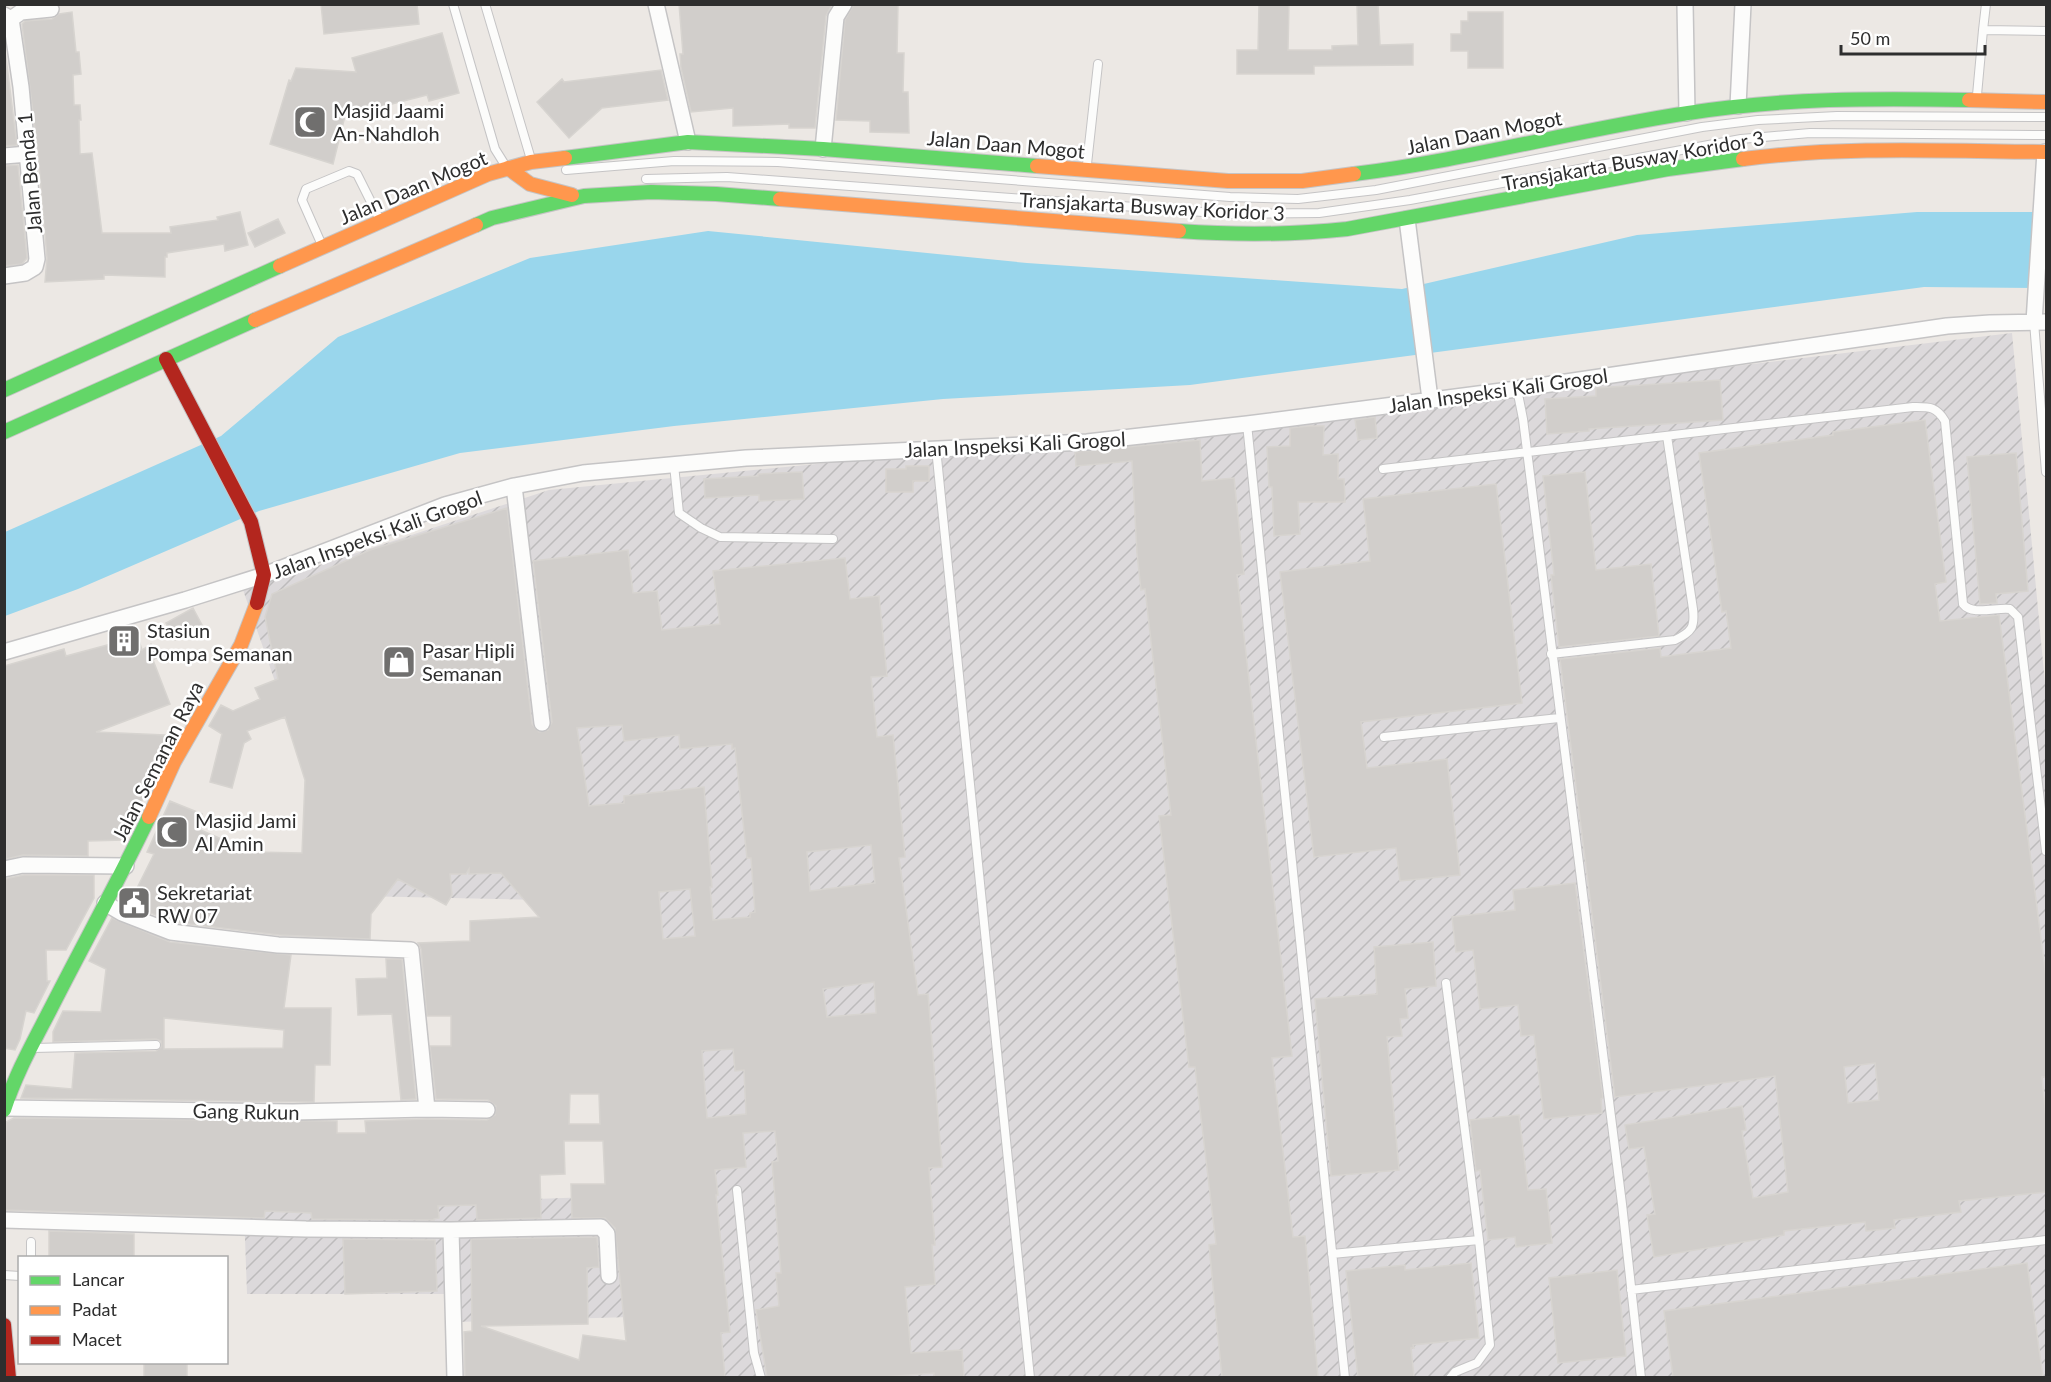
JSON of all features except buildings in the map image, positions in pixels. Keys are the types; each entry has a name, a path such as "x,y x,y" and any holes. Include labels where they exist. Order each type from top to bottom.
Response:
{"main road":[{"name":"Jalan Daan Mogot","path":"531,162 688,142 823,149 1228,181 1302,180 1373,172 1444,160 1687,112 1738,106 1864,98 2046,102"},
{"path":"4,432 492,218 584,196 651,192 716,195 1217,234 1257,235 1408,225 1668,169 1784,153 1875,150 2046,152"},
{"path":"531,162 515,177 541,188 584,196"},
{"name":"Jalan Daan Mogot","path":"4,390 488,174 515,177"},
{"path":"492,218 498,204"},
{"name":"Jalan Semanan Raya","path":"5,1109 8,1084 30,1048 126,866 174,762 242,645 264,575 251,522 166,359"},
{"path":"4,1325 9,1377"}],"street":[{"path":"656,4 688,142"},
{"path":"823,149 836,17 844,4"},
{"path":"1685,4 1687,112"},
{"path":"1738,106 1743,4"},
{"path":"8,17 21,12 51,9"},
{"name":"Jalan Benda 1","path":"4,276 25,273 34,267 37,259 21,87 8,17"},
{"path":"2038,317 2046,152"},
{"path":"4,156 27,154"},
{"path":"1408,225 1430,394"},
{"name":"Jalan Inspeksi Kali Grogol","path":"4,652 264,575 445,505 514,486 583,473 746,458 1087,442 1247,424 1430,394 1517,389 1947,326 2038,317"},
{"path":"514,486 542,723"},
{"path":"4,869 23,866 126,866"},
{"path":"105,903 122,913 171,932 278,945 411,950 427,1109"},
{"name":"Gang Rukun","path":"5,1109 293,1112 487,1110"},
{"path":"4,1220 306,1230 601,1227 607,1234 609,1276"},
{"path":"451,1230 455,1377"}],"lane":[{"path":"453,4 495,149 515,177 534,182 571,184"},
{"path":"485,4 531,162"},
{"path":"1976,100 1986,4"},
{"path":"1983,30 2046,31"},
{"path":"1086,170 1098,64"},
{"name":"Transjakarta Busway Koridor 3","path":"531,162 550,169 585,170 674,160 778,162 1185,194 1298,199 1376,190 1702,128 1758,120 1837,116 2046,117"},
{"name":"Transjakarta Busway Koridor 3","path":"634,180 727,177 1230,214 1319,213 1410,200 1741,139 1810,133 2046,135"},
{"path":"322,248 302,200 306,189 349,171 357,174 380,222"},
{"path":"2038,317 2046,472"},
{"path":"1517,389 1527,452 1641,1377"},
{"path":"1383,469 1913,407 1928,407 1939,411 1945,421 1963,604 1971,610 2010,609 2018,617 2046,851"},
{"path":"1247,424 1345,1377"},
{"path":"1551,654 1676,640 1686,635 1692,628 1693,609 1667,436"},
{"path":"936,448 1030,1377"},
{"path":"674,465 679,513 701,528 720,537 833,538"},
{"path":"1384,737 1559,718"},
{"path":"1446,983 1490,1345 1477,1363 1455,1372 1450,1377"},
{"path":"30,1048 156,1045"},
{"path":"736,1190 754,1353 761,1377"},
{"path":"1332,1254 1479,1240"},
{"path":"1631,1290 2046,1240"},
{"path":"31,1242 31,1256"}],"shaded area":[{"path":"2012,333 2046,694 2046,1377 630,1378 631,1317 456,1322 454,1294 247,1294 244,1210 645,1195 630,902 311,895 314,793 243,590 549,490 1341,413"}],"water":[{"path":"1917,212 2046,212 2046,288 1924,287 1190,385 943,399 674,426 460,453 259,511 78,589 5,616 5,532 221,436 338,337 530,258 708,231 1027,263 1402,289 1637,235"}],"traffic: fast":[{"path":"1354,174 1438,161 1646,120 1723,108 1828,100 1969,100"},
{"path":"565,158 688,142 823,149 1037,166"},
{"path":"1179,231 1263,234 1347,229 1668,169 1743,159"},
{"path":"476,225 492,218 584,196 651,192 780,199"},
{"path":"4,390 280,266"},
{"path":"4,432 255,320"},
{"path":"4,1110 25,1059 149,817"}],"traffic: slow":[{"path":"1969,100 2046,102"},
{"path":"1743,159 1856,151 2046,152"},
{"path":"280,266 488,174 531,162 565,158"},
{"path":"1037,166 1228,181 1302,181 1354,174"},
{"path":"508,168 530,184 572,195"},
{"path":"780,199 1179,231"},
{"path":"255,320 476,225"},
{"path":"149,817 174,762 241,645 257,603"}],"traffic: jam":[{"path":"166,359 251,522 264,575 257,603"},
{"path":"4,1325 9,1378"}],"place":[{"name":"Masjid Jaami An-Nahdloh","path":"310,122"},
{"name":"Stasiun Pompa Semanan","path":"124,641"},
{"name":"Pasar Hipli Semanan","path":"399,662"},
{"name":"Masjid Jami Al Amin","path":"172,832"},
{"name":"Sekretariat RW 07","path":"134,903"}]}
